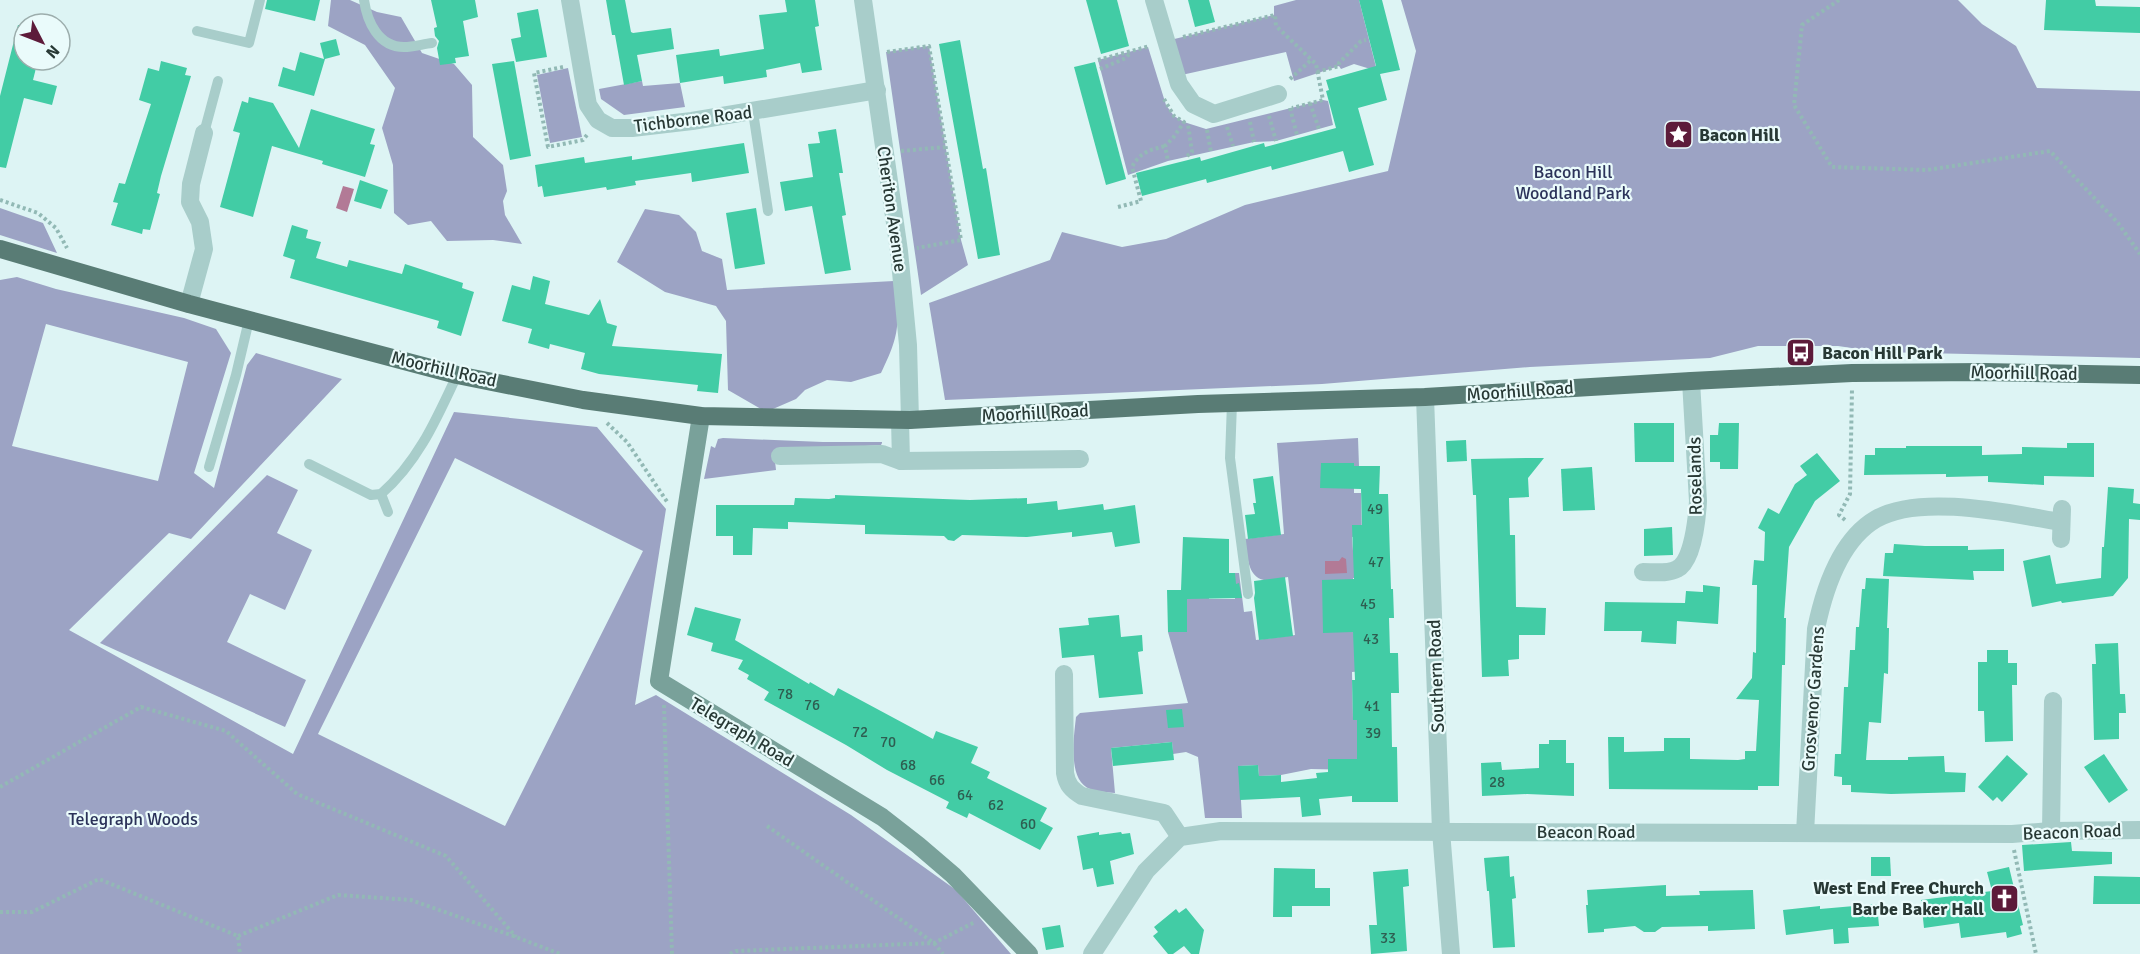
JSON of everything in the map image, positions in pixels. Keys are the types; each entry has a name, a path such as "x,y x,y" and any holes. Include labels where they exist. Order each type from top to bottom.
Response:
{"main road":[{"name":"Moorhill Road","path":"0,249 189,304 457,375 583,400 701,416 905,420 1232,403 1425,397 1852,373 1984,372 2140,375"}],"street":[{"path":"570,0 588,105 598,120"},
{"name":"Cheriton Avenue","path":"863,0 899,251 908,345 905,420"},
{"path":"1154,0 1179,84 1193,104 1214,114 1279,102"},
{"name":"Tichborne Road","path":"598,120 612,128 632,128 753,112 877,90"},
{"path":"189,304 204,249 200,222 190,202 191,184 204,133"},
{"name":"Roselands","path":"1643,572 1676,570 1683,564 1691,544 1697,519 1698,501 1691,381"},
{"name":"Southern Road","path":"1425,397 1442,831 1451,954"},
{"path":"659,681 701,416"},
{"path":"901,460 905,420"},
{"path":"780,456 882,454 901,460 1080,459"},
{"name":"Grosvenor Gardens","path":"1805,833 1816,629 1821,604 1830,579 1843,554 1859,533 1876,519 1895,511 1917,507 1963,508 2061,523"},
{"path":"1064,674 1067,784 1082,796 1164,813 1180,837 1146,871 1092,954"},
{"name":"Telegraph Road","path":"659,681 882,817 953,875 1029,954"},
{"path":"2051,831 2054,701"},
{"name":"Beacon Road","path":"1180,837 1221,831 2012,834 2140,830"}],"lane":[{"path":"197,31 249,43 260,0"},
{"path":"364,0 366,15 376,34 388,43 402,47 432,43"},
{"path":"204,133 218,81"},
{"path":"753,112 768,212"},
{"path":"209,467 236,375 249,320"},
{"path":"309,464 371,495 381,494 417,454 431,431 457,375"},
{"path":"1232,403 1230,458 1248,594"},
{"path":"381,494 388,512"}],"path":[{"path":"1839,0 1802,25 1794,105 1832,167 1927,170 2050,151 2118,223 2140,254"},
{"path":"1098,60 1275,15 1276,26 1316,64 1323,100 1290,108 1279,102 1295,73 1311,60"},
{"path":"1317,72 1340,66 1339,63 1361,41 1366,40"},
{"path":"871,54 929,46 961,240 899,251"},
{"path":"1100,69 1126,58 1132,51"},
{"path":"581,63 534,73 548,147 583,140 598,120"},
{"path":"1310,103 1319,129"},
{"path":"1118,207 1141,201 1132,167 1138,156 1146,151 1165,146 1173,138 1186,123 1193,104"},
{"path":"1290,108 1297,135"},
{"path":"1259,116 1269,114 1276,141"},
{"path":"1250,118 1254,142"},
{"path":"1186,123 1207,129 1227,124 1233,146"},
{"path":"1186,123 1192,152 1187,156"},
{"path":"1207,129 1211,152"},
{"path":"1165,146 1168,161"},
{"path":"884,153 945,147"},
{"path":"0,200 38,213 56,228 66,247 74,254"},
{"path":"1852,373 1850,494 1839,515 1859,533"},
{"path":"605,421 627,442 669,505"},
{"path":"659,681 665,711 672,954"},
{"path":"0,787 141,707 226,731 297,794 446,856 516,937"},
{"path":"767,826 934,943 943,954"},
{"path":"2012,834 2015,861 2036,954"},
{"path":"0,912 32,912 99,879 238,936 338,895 411,900 560,954"},
{"path":"730,954 934,943 973,922 992,915"},
{"path":"238,936 240,954"}],"green space":[{"path":"331,0 350,0 377,12 401,17 422,53 454,64 472,85 473,137 503,165 507,191 503,201 505,215 522,244 493,240 447,241 431,221 408,225 394,213 393,165 382,128 395,88 365,45 328,26"},
{"path":"1296,0 1359,0 1377,71 1354,64 1341,69 1339,66 1294,81 1286,52 1177,76 1166,41 1274,15 1274,6"},
{"name":"Bacon Hill Woodland Park","path":"1401,0 1958,0 1982,24 2016,46 2037,88 2140,91 2140,358 1879,352 1838,346 1758,346 1710,358 1530,367 1322,384 945,400 929,303 1050,260 1062,232 1122,247 1166,239 1245,205 1388,171 1416,51"},
{"path":"929,46 961,240 968,265 921,295 886,52"},
{"path":"1148,47 1166,105 1174,116 1184,122 1206,129 1323,100 1328,101 1333,125 1276,141 1254,142 1168,161 1128,175 1098,60"},
{"path":"568,68 582,137 550,143 537,75"},
{"path":"642,81 643,86 680,83 685,107 624,115 601,99 599,89"},
{"path":"0,208 43,223 57,253 0,235"},
{"path":"645,209 679,215 696,232 702,251 722,259 727,290 894,281 897,328 892,348 881,373 851,382 827,380 805,390 796,399 766,412 728,390 726,321 716,306 665,292 617,262"},
{"name":"Telegraph Woods","path":"17,277 56,289 184,318 216,329 231,353 194,473 214,488 247,365 256,353 342,379 191,539 169,533 69,630 293,754 454,412 597,427 666,509 635,705 656,695 851,815 956,890 1011,954 0,954 0,280","holes":["46,324 188,362 158,481 12,446","455,458 643,551 505,826 318,734"]},
{"path":"1358,438 1359,466 1354,466 1353,463 1321,463 1321,488 1354,488 1354,493 1361,493 1362,536 1352,537 1353,551 1363,578 1353,578 1354,601 1350,620 1364,671 1352,672 1353,719 1357,720 1358,770 1311,769 1281,775 1259,776 1258,765 1239,766 1242,818 1205,818 1198,757 1186,752 1173,754 1172,742 1111,748 1115,793 1093,790 1083,784 1078,777 1074,757 1076,717 1080,713 1188,703 1168,632 1187,632 1187,590 1209,580 1209,599 1235,599 1235,573 1239,573 1244,612 1252,611 1256,640 1295,635 1288,577 1273,580 1258,578 1249,564 1245,539 1284,534 1277,443"},
{"path":"718,439 882,443 881,445 774,452 776,470 704,479 711,446 715,448"},
{"path":"267,475 298,490 277,533 312,550 285,610 250,594 227,642 306,680 285,727 100,643"}],"shaded area":[{"path":"343,186 354,189 347,212 336,208"},
{"path":"1342,557 1346,559 1347,573 1325,574 1325,561 1339,561"}],"building":[{"path":"267,0 320,0 315,21 265,9"},
{"path":"431,0 475,0 478,17 463,21 469,56 455,58 456,63 440,65 437,48 439,41 435,36 434,28 437,27"},
{"path":"606,0 625,0 633,33 671,28 674,49 637,55 642,81 624,85"},
{"path":"785,0 815,0 819,26 815,27 822,70 802,73 800,63 766,70 767,77 724,84 723,76 680,83 676,55 719,49 720,56 764,49 759,15 787,12"},
{"path":"1086,0 1117,0 1129,46 1101,54"},
{"path":"1188,0 1209,0 1215,22 1195,27"},
{"path":"1359,0 1382,0 1400,70 1380,74 1387,100 1358,108 1374,165 1349,172 1343,151 1272,170 1271,166 1207,183 1206,179 1142,196 1136,173 1200,157 1201,161 1264,143 1265,147 1336,128 1326,91 1329,90 1326,80 1376,66"},
{"path":"2046,0 2095,0 2096,6 2140,7 2140,33 2044,30"},
{"path":"538,9 547,57 516,62 511,39 521,37 517,13"},
{"path":"336,39 340,55 325,59 314,96 278,86 283,67 295,71 300,52 324,59 320,43"},
{"path":"960,40 983,169 986,168 1000,255 978,259 939,44"},
{"path":"12,49 12,72 35,72 33,80 57,86 52,105 24,98 6,168 0,167 0,96"},
{"path":"161,61 187,68 185,75 191,76 161,176 157,193 160,194 150,230 143,229 142,234 111,225 118,203 113,202 119,183 125,184 151,104 139,100 148,68 159,71"},
{"path":"514,61 531,156 510,160 492,64"},
{"path":"1095,62 1126,179 1106,185 1074,67"},
{"path":"249,97 273,103 299,148 311,109 375,129 370,144 375,145 365,177 322,164 323,161 272,146 253,217 220,207 240,133 233,131 242,101 248,103"},
{"path":"836,129 843,173 839,173 846,215 842,216 851,270 825,274 812,206 785,211 780,182 813,177 808,144 820,143 818,132"},
{"path":"744,143 749,173 692,182 691,173 635,181 636,185 607,190 606,187 544,197 542,186 538,187 535,165 584,157 585,163 632,156 632,160"},
{"path":"360,180 388,190 381,209 354,201"},
{"path":"756,208 765,264 735,269 726,213"},
{"path":"292,225 308,230 306,238 321,242 316,258 347,267 349,260 402,274 405,264 463,283 462,288 474,292 461,336 437,328 439,321 290,278 295,260 283,256"},
{"path":"533,276 550,281 545,304 589,315 600,299 607,323 617,326 612,346 722,354 718,393 697,391 698,385 599,374 581,369 585,353 550,344 549,349 528,343 532,329 502,321 512,285 530,290"},
{"path":"1634,423 1674,423 1674,462 1635,462"},
{"path":"1719,423 1739,423 1738,469 1720,469 1720,462 1710,462 1710,435 1718,435"},
{"path":"1466,440 1467,461 1447,462 1446,441"},
{"path":"2067,443 2094,443 2094,477 2044,476 2044,485 1988,482 1988,476 1864,475 1865,455 1875,455 1875,448 1982,446 1982,455 2022,454 2022,447 2067,448"},
{"path":"1817,453 1840,481 1815,501 1789,547 1784,618 1786,618 1785,665 1782,665 1779,786 1758,786 1758,790 1609,789 1608,737 1624,737 1624,752 1664,751 1664,738 1690,738 1690,759 1738,760 1745,759 1745,751 1756,751 1759,700 1736,699 1752,678 1753,652 1756,653 1757,585 1752,585 1754,560 1764,561 1765,532 1758,528 1768,508 1779,514 1795,484 1807,475 1800,466"},
{"path":"1544,458 1528,478 1529,497 1509,498 1510,535 1515,535 1516,607 1546,608 1545,635 1519,635 1519,659 1508,660 1509,676 1482,677 1476,495 1473,495 1471,459"},
{"path":"1321,463 1380,466 1379,494 1388,494 1394,618 1389,618 1390,653 1398,653 1399,693 1391,693 1392,747 1397,747 1398,802 1352,802 1352,796 1319,799 1321,815 1302,817 1300,797 1240,800 1238,766 1258,765 1259,776 1281,775 1281,782 1317,778 1316,773 1328,772 1328,759 1357,759 1357,720 1353,720 1352,680 1355,680 1353,632 1323,633 1322,580 1354,579 1352,525 1362,525 1361,489 1320,488"},
{"path":"1592,467 1595,510 1563,511 1561,469"},
{"path":"1273,476 1281,535 1248,539 1245,515 1255,514 1253,503 1256,503 1253,479"},
{"path":"2108,487 2134,489 2133,503 2140,504 2140,520 2129,519 2128,578 2113,596 2062,603 2061,601 2032,607 2023,561 2050,555 2056,584 2101,578"},
{"path":"835,495 970,500 1027,498 1027,504 1057,501 1058,510 1103,504 1104,510 1135,505 1140,543 1115,547 1112,532 1072,537 1072,532 1027,537 962,535 954,541 944,536 865,534 865,525 788,522 788,529 753,528 752,555 733,555 733,536 716,536 716,505 794,505 795,498 829,499 835,498"},
{"path":"1672,527 1673,555 1644,556 1644,529"},
{"path":"1183,537 1229,539 1229,573 1235,573 1236,584 1239,583 1242,598 1187,599 1187,632 1168,632 1167,590 1181,590"},
{"path":"1894,544 1968,546 1968,550 2004,549 2004,571 1973,571 1974,580 1883,576 1885,553 1893,553"},
{"path":"1285,577 1293,636 1259,640 1254,581"},
{"path":"1866,578 1889,579 1887,628 1889,628 1888,674 1884,673 1881,723 1869,722 1866,760 1908,760 1908,757 1944,756 1945,772 1966,773 1965,792 1891,794 1851,792 1851,785 1842,785 1842,777 1834,776 1835,754 1841,754 1844,687 1848,687 1850,650 1855,650 1856,627 1859,627 1862,589 1865,589"},
{"path":"1703,585 1720,587 1718,624 1677,621 1676,644 1641,642 1642,631 1604,631 1605,602 1685,603 1686,591 1703,592"},
{"path":"695,607 741,619 735,640 809,684 810,682 834,696 838,688 933,739 936,731 978,747 971,763 990,772 987,778 1047,808 1040,821 1053,828 1040,850 969,813 967,818 946,808 949,802 887,770 764,700 769,692 747,679 749,675 738,669 743,660 711,651 713,643 687,635"},
{"path":"1119,615 1121,637 1142,635 1143,651 1138,652 1143,694 1099,698 1094,655 1062,658 1059,628 1089,625 1088,618"},
{"path":"2118,643 2120,694 2125,694 2126,713 2119,713 2119,739 2094,740 2092,664 2096,664 2095,644"},
{"path":"1987,650 2008,650 2008,663 2017,663 2017,685 2012,685 2013,741 1985,742 1984,711 1978,711 1978,662 1987,662"},
{"path":"1182,709 1184,727 1168,728 1166,710"},
{"path":"1549,740 1566,740 1566,763 1574,763 1574,796 1527,794 1482,796 1481,763 1501,762 1502,770 1539,768 1539,744 1549,744"},
{"path":"1172,742 1174,760 1113,766 1111,748"},
{"path":"2104,754 2128,790 2109,803 2084,767"},
{"path":"2007,755 2028,774 2002,802 1997,797 1993,801 1978,787"},
{"path":"1099,832 1099,835 1130,833 1134,854 1110,861 1114,884 1097,887 1093,868 1083,870 1077,836"},
{"path":"2071,842 2072,851 2112,852 2112,864 2024,871 2022,845"},
{"path":"1509,856 1510,877 1514,876 1516,898 1512,899 1515,947 1493,948 1484,858"},
{"path":"1871,857 1890,857 1891,876 1871,876"},
{"path":"2009,867 2023,925 2020,926 2022,934 2007,938 2006,932 1961,938 1959,923 1924,928 1921,900 1992,891 1987,872"},
{"path":"1274,868 1315,869 1315,888 1330,888 1330,906 1292,906 1292,917 1273,917"},
{"path":"1408,869 1409,886 1403,887 1407,951 1371,954 1369,925 1377,925 1373,872"},
{"path":"2094,876 2140,877 2140,904 2093,904"},
{"path":"1666,885 1666,896 1700,895 1699,891 1753,890 1755,929 1708,931 1708,926 1662,927 1655,932 1644,932 1635,926 1588,933 1587,890"},
{"path":"1877,904 1879,926 1848,928 1849,943 1834,944 1833,929 1786,935 1783,910"},
{"path":"1186,908 1204,930 1199,954 1191,954 1184,946 1173,954 1168,954 1153,936 1158,932 1154,927 1176,909 1179,913"},
{"path":"1060,925 1064,947 1046,950 1042,928"}],"place":[{"name":"Bacon Hill","path":"1678,135"},
{"name":"Bacon Hill Park","path":"1801,353"},
{"name":"West End Free Church Barbe Baker Hall","path":"2005,898"}]}
